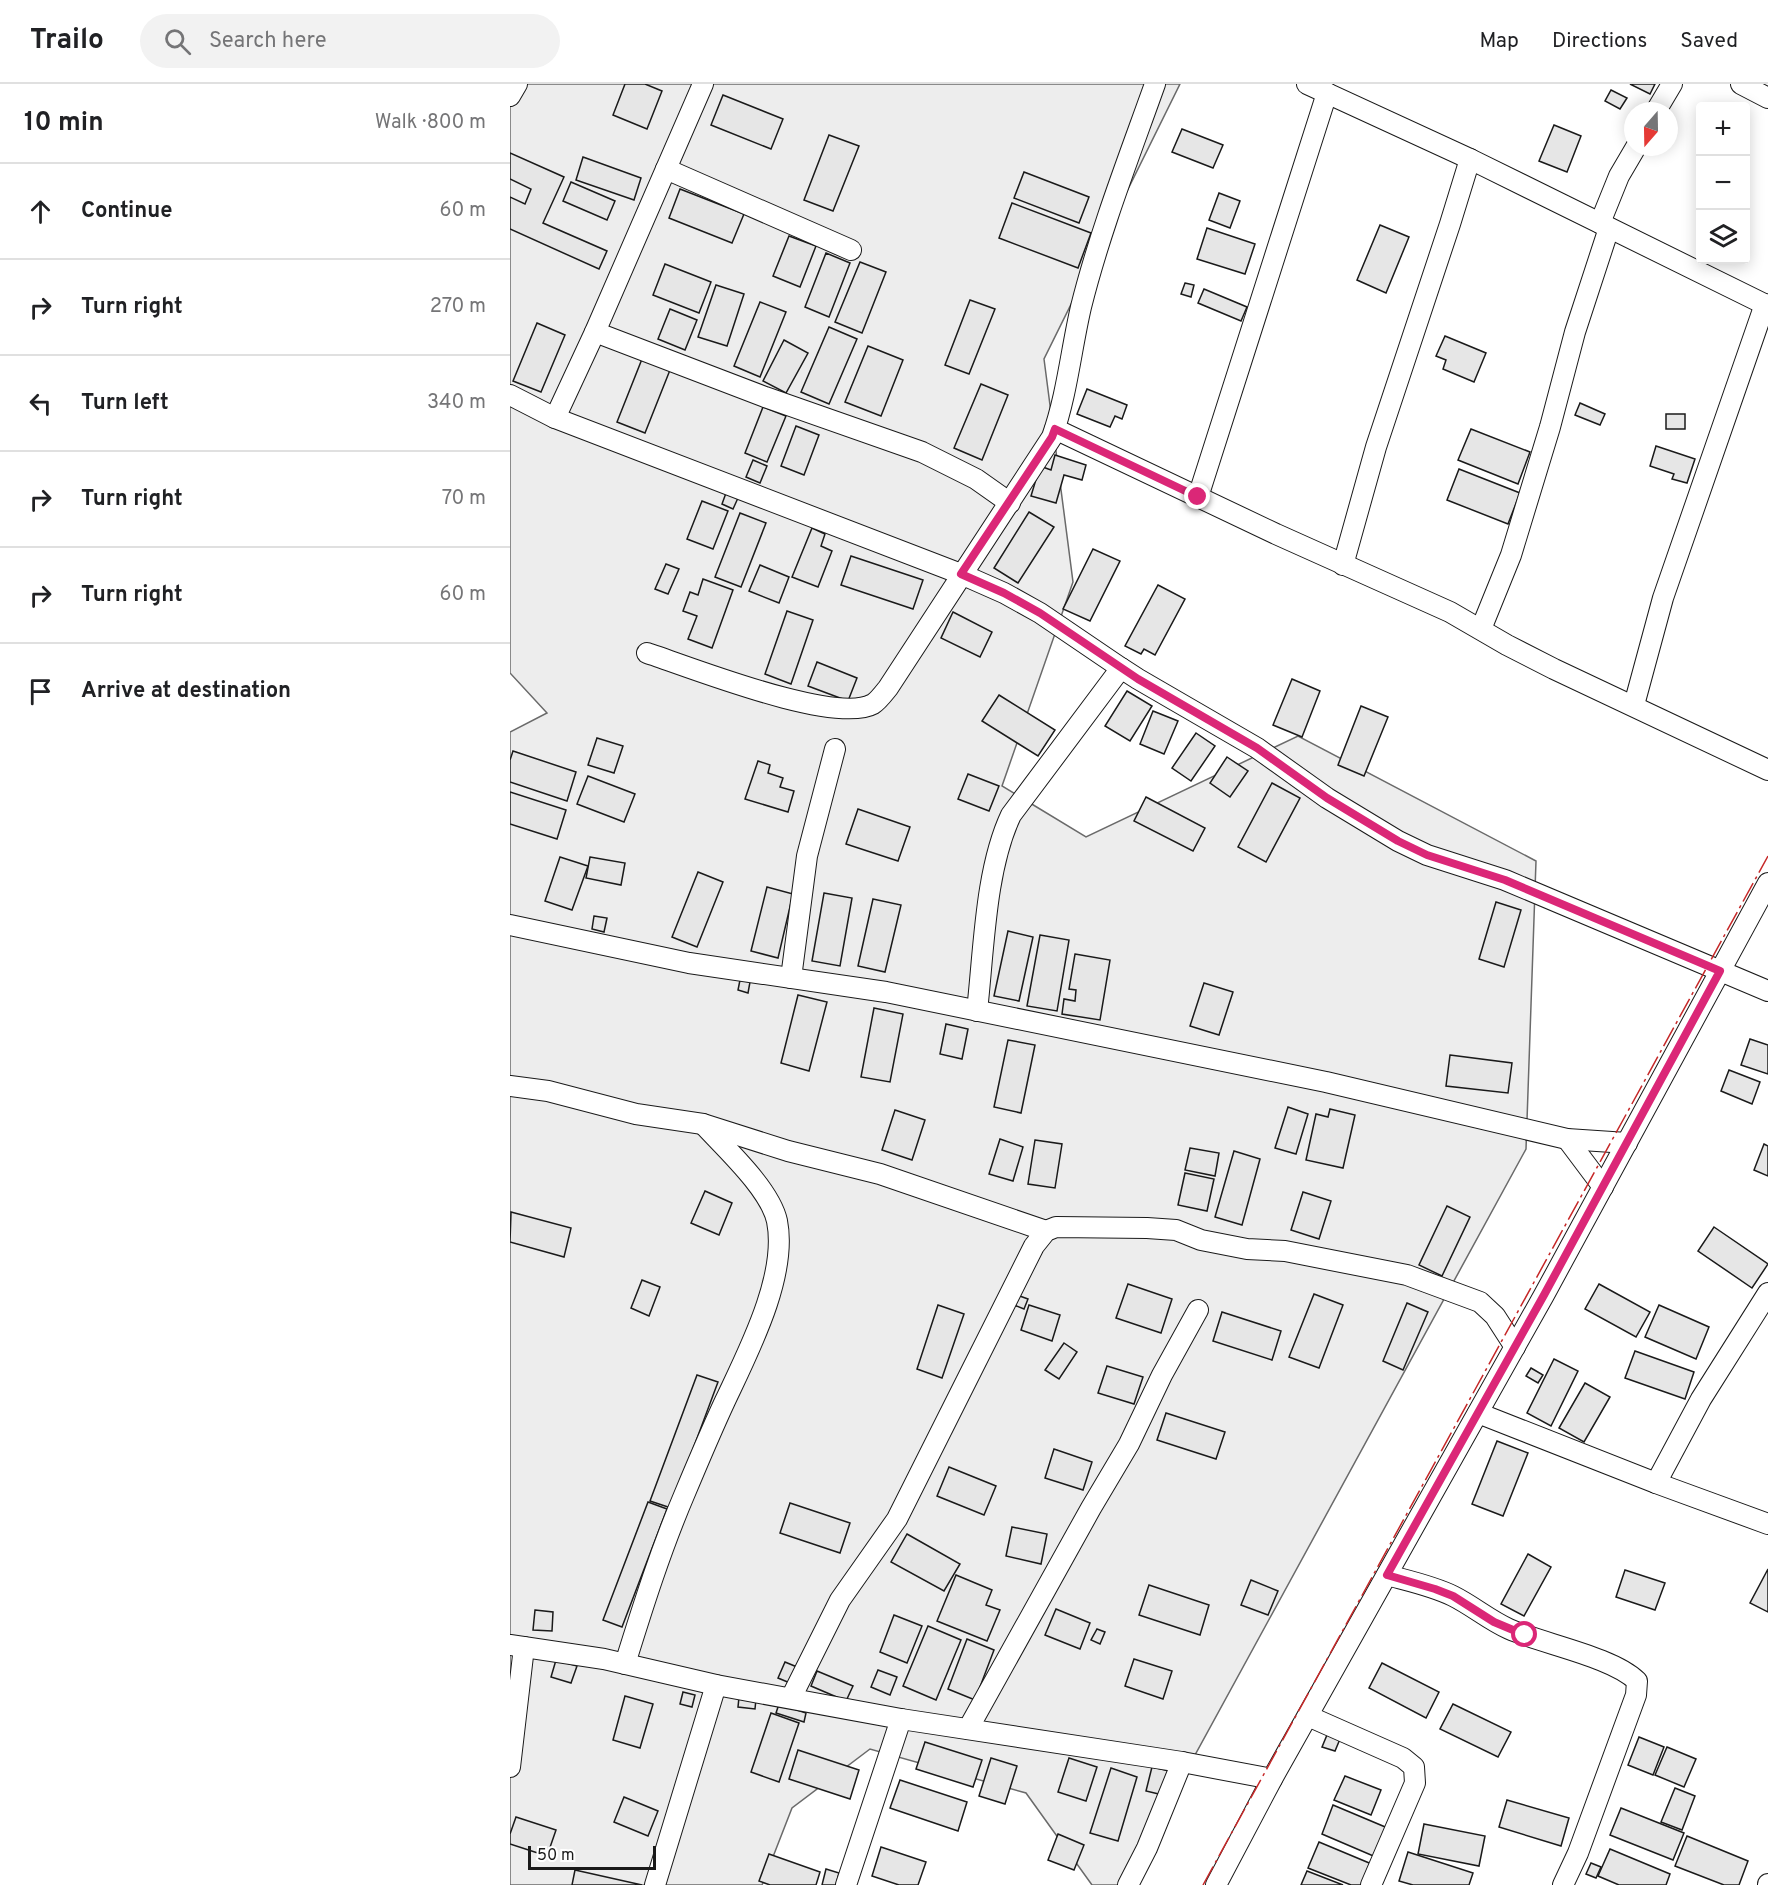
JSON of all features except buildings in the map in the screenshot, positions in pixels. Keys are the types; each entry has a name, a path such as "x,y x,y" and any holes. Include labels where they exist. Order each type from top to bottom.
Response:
{"street":[{"path":"510,96 517,84"},
{"path":"555,418 703,84"},
{"path":"647,653 741,685 815,705 844,710 874,704 888,687 1052,437 1082,306 1110,210 1155,84"},
{"path":"1307,84 1470,159 1766,305 1663,598 1634,705"},
{"path":"1661,102 1672,84"},
{"path":"1746,85 1768,98"},
{"path":"1198,497 1327,93"},
{"path":"1481,629 1510,555 1550,427 1605,225 1620,176 1631,156"},
{"path":"1343,565 1376,447 1470,159"},
{"path":"666,169 851,250"},
{"path":"595,332 765,397 922,452 976,479 1010,503"},
{"path":"510,395 555,418 961,574 1004,593 1040,613 1138,679 1257,748 1327,798 1398,841 1427,855 1505,880 1768,991"},
{"path":"1055,429 1343,565 1450,612 1554,669 1768,770"},
{"path":"977,1011 992,877 1002,835 1011,815 1121,668"},
{"path":"792,978 807,856 835,749"},
{"path":"1216,1885 1272,1779 1515,1347 1768,883"},
{"path":"510,925 689,963 886,992 1326,1082 1567,1139 1627,1143"},
{"path":"510,1086 548,1091 636,1114 703,1124 788,1151 880,1174 1046,1231"},
{"path":"625,1664 653,1574 685,1493 751,1345 768,1297 779,1254 777,1220 763,1191 703,1124"},
{"path":"1567,1139 1603,1187"},
{"path":"791,1698 840,1600 897,1519 1034,1246 1046,1231 1056,1227 1176,1230 1201,1240 1247,1249 1285,1251 1407,1275 1480,1302 1495,1316 1515,1347"},
{"path":"1656,1483 1701,1399 1768,1293"},
{"path":"968,1729 1129,1444 1162,1375 1198,1310"},
{"path":"1478,1413 1768,1524"},
{"path":"1387,1575 1453,1596 1508,1629 1614,1665 1637,1681 1636,1695 1578,1853 1563,1885"},
{"path":"510,1767 517,1646 625,1664 716,1685 901,1719 1182,1762 1272,1779"},
{"path":"655,1885 716,1685"},
{"path":"1308,1716 1403,1758 1414,1767 1416,1783 1371,1885"},
{"path":"846,1885 901,1719"},
{"path":"1128,1885 1148,1848 1182,1762"}],"shaded area":[{"path":"510,84 1180,84 1044,359 1073,582 1002,786 1086,837 1298,736 1536,861 1526,1149 1124,1885 1092,1885 1026,1793 870,1749 792,1808 762,1885 510,1885 510,732 547,713 510,673"}],"power":[{"path":"1203,1885 1768,856"}],"route":[{"path":"1198,497 1055,429 1010,503 961,574 1004,593 1040,613 1138,679 1257,748 1327,798 1398,841 1427,855 1505,880 1720,971 1544,1295 1387,1575 1453,1596 1494,1622 1525,1635"}]}
